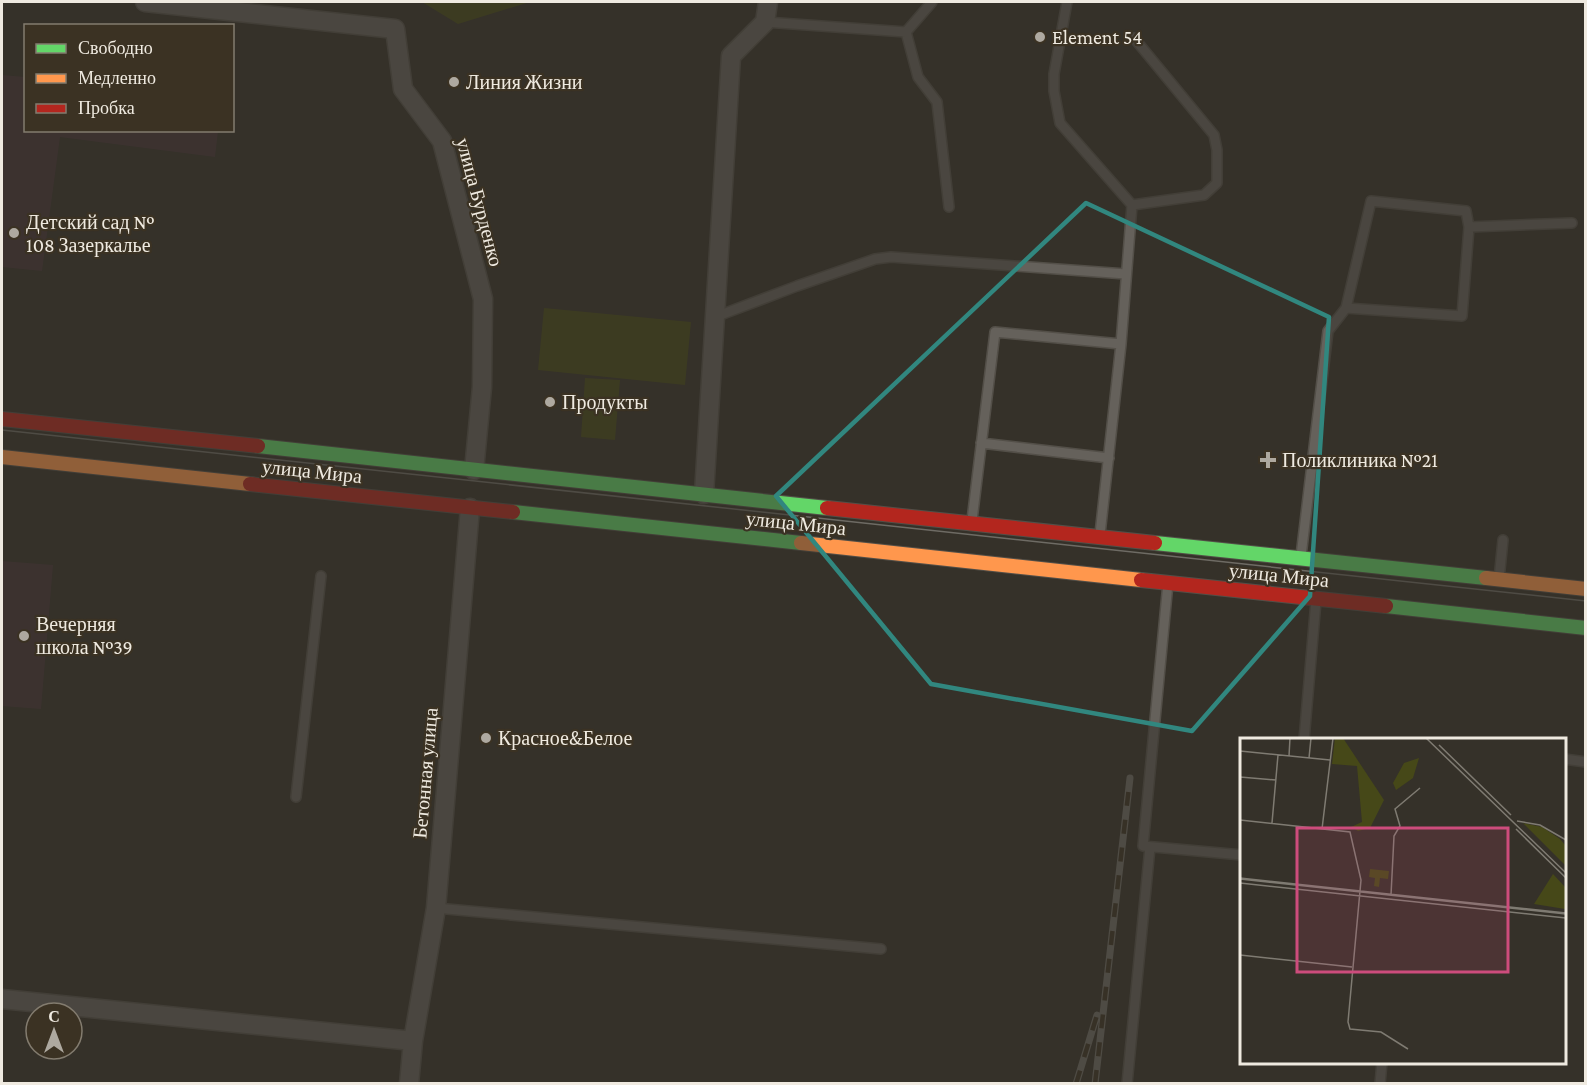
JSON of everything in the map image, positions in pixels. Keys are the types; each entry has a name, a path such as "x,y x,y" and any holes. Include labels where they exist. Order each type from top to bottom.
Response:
{"street":[{"name":"улица Бурденко","path":"145,2 189,4 395,28 403,89 442,141 483,299 482,387 473,475"},
{"path":"702,532 731,56 765,22 768,2"},
{"name":"улица Мира","path":"2,419 703,505 971,523 1586,589"},
{"name":"улица Мира","path":"2,457 470,503 702,532 1586,628"},
{"name":"Бетонная улица","path":"409,1083 412,1041 436,908 470,503"},
{"path":"2,999 412,1041"}],"lane":[{"path":"906,32 932,2"},
{"path":"1067,2 1054,74 1054,91 1060,123 1132,205 1121,344 1100,537"},
{"path":"765,22 906,32"},
{"path":"906,32 918,77 937,102 949,207"},
{"path":"1132,205 1204,195 1217,183 1217,150 1214,135 1134,38"},
{"path":"1301,558 1328,331 1346,308 1371,201 1466,211 1469,227 1462,316 1346,308"},
{"path":"1469,227 1572,223"},
{"path":"715,317 875,259 891,257 1126,274"},
{"path":"971,523 994,332 1121,344"},
{"path":"981,443 1109,458"},
{"path":"1499,579 1503,540"},
{"path":"296,797 321,576"},
{"path":"1168,583 1143,846 1240,855"},
{"path":"1304,738 1317,599"},
{"path":"1566,759 1586,762"},
{"path":"1127,1083 1150,846"},
{"path":"436,908 881,949"},
{"path":"1380,1083 1382,1064"}],"highlighted area":[{"path":"1086,203 1329,317 1310,596 1192,731 931,684 776,496"}],"shaded area":[{"path":"422,2 530,2 458,24"},
{"path":"2,75 24,77 24,132 218,132 215,157 60,137 42,271 2,267"},
{"path":"544,308 691,322 685,385 538,370"},
{"path":"585,378 620,380 615,440 581,437"},
{"name":"Вечерняя школа №39","path":"2,561 53,565 41,709 2,706"}],"tram line":[{"path":"2,430 1586,601"}],"railway":[{"path":"1095,1084 1130,778"},
{"path":"1076,1084 1097,1015"}],"traffic: fast":[{"path":"258,446 827,508"},
{"path":"513,512 801,543"},
{"path":"1155,543 1486,578"},
{"path":"1386,606 1586,628"}],"traffic: slow":[{"path":"2,457 250,484"},
{"path":"801,543 1141,580"},
{"path":"1486,578 1586,589"}],"traffic: jam":[{"path":"2,419 258,446"},
{"path":"250,484 513,512"},
{"path":"827,508 1155,543"},
{"path":"1141,580 1386,606"}],"place":[{"name":"Element 54","path":"1040,37"},
{"name":"Линия Жизни","path":"454,82"},
{"name":"Детский сад № 108 Зазеркалье","path":"14,233"},
{"name":"Продукты","path":"550,402"},
{"name":"Поликлиника №21","path":"1268,460"},
{"name":"Вечерняя школа №39","path":"24,636"},
{"name":"Красное&Белое","path":"486,738"}]}
